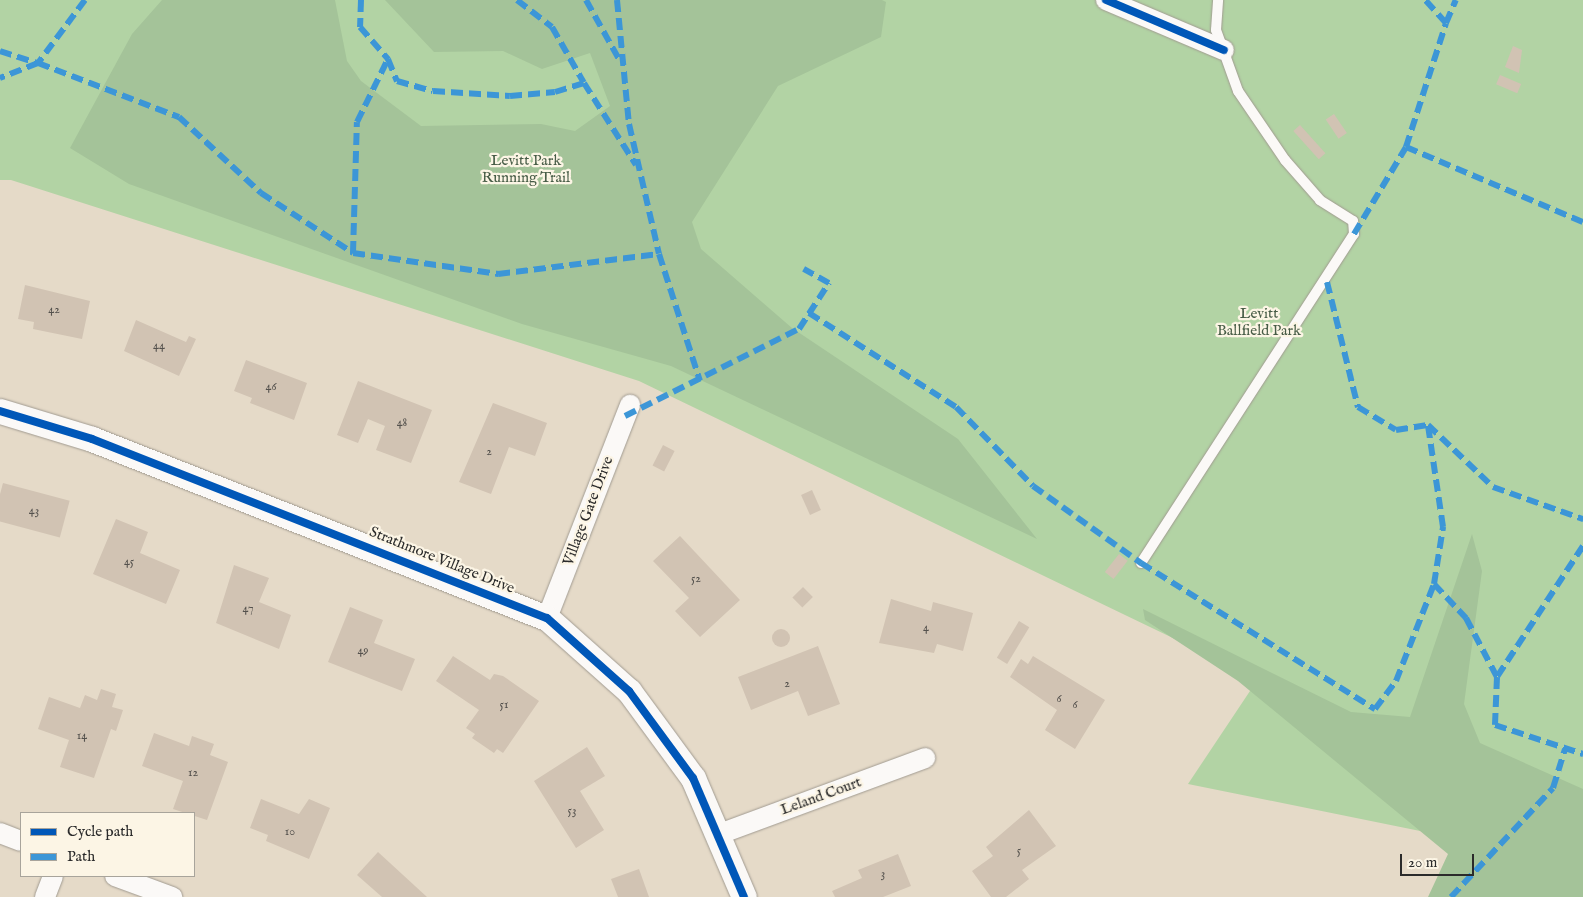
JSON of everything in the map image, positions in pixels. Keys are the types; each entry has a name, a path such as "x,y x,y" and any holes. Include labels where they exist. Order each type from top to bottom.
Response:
{"street":[{"path":"1106,0 1224,50"},
{"name":"Village Gate Drive","path":"547,618 630,405"},
{"name":"Strathmore Village Drive","path":"0,411 92,439 547,618 605,665 649,716 693,778 744,897"},
{"name":"Leland Court","path":"717,835 925,758"},
{"path":"0,833 20,841"},
{"path":"45,897 53,877"},
{"path":"117,877 172,897"}],"lane":[{"path":"1141,563 1354,234 1354,221 1320,200 1285,160 1238,91 1216,30 1218,0"}],"green space":[{"name":"Levitt Ballfield Park","path":"0,0 1583,0 1583,864 1188,784 1258,679 639,381 11,180 0,180"},
{"name":"Levitt Park Running Trail","path":"162,0 335,0 347,61 361,81 421,126 541,124 575,131 610,106 590,53 542,69 503,51 434,52 385,0 882,0 886,2 881,37 778,86 692,222 701,249 792,328 958,439 1037,539 671,366 522,324 129,184 70,148 132,34"},
{"path":"1472,534 1482,571 1464,704 1480,743 1583,789 1583,897 1428,897 1448,854 1238,681 1145,620 1143,609 1351,712 1410,717"}],"building":[{"path":"1513,46 1522,50 1519,73 1505,67"},
{"path":"1500,75 1521,84 1517,93 1496,84"},
{"path":"1334,114 1347,133 1339,139 1326,120"},
{"path":"1300,125 1325,153 1319,159 1293,131"},
{"path":"25,285 90,301 82,339 33,329 34,322 18,319"},
{"path":"136,320 186,342 189,336 196,339 179,376 124,351"},
{"path":"246,360 307,383 294,420 250,403 252,398 234,391"},
{"path":"358,381 432,410 411,463 376,450 385,426 368,419 358,443 337,435"},
{"path":"493,403 547,423 535,456 509,447 491,494 459,482"},
{"path":"663,445 675,451 664,471 653,465"},
{"path":"3,483 70,501 60,538 0,522 0,494"},
{"path":"812,490 821,510 810,515 801,495"},
{"path":"116,519 148,532 140,553 180,570 166,604 93,574"},
{"path":"680,536 740,600 700,637 675,611 689,598 653,561"},
{"path":"1119,554 1128,561 1114,579 1105,572"},
{"path":"234,565 269,578 259,602 291,615 279,649 216,623"},
{"path":"803,587 813,597 802,608 792,598"},
{"path":"891,599 931,611 933,602 973,613 963,651 937,644 934,653 879,643"},
{"path":"350,607 383,620 374,643 415,659 402,691 328,662"},
{"path":"1019,621 1029,627 1007,664 997,658"},
{"path":"777,629 785,629 790,634 788,645 777,647 772,642 772,634"},
{"path":"818,646 840,704 808,716 798,691 751,710 738,677"},
{"path":"453,656 490,680 494,674 503,676 539,701 503,753 497,749 494,753 472,738 475,734 466,728 479,710 436,681"},
{"path":"1033,656 1105,700 1075,749 1045,730 1057,710 1010,677 1021,659 1028,664"},
{"path":"101,689 116,694 112,707 123,710 116,731 111,729 94,778 60,767 69,740 38,729 49,697 80,708 85,695 97,700"},
{"path":"154,733 189,746 192,736 214,744 210,755 228,762 207,820 195,816 195,812 182,812 173,809 183,781 142,766"},
{"path":"587,747 605,776 580,791 604,830 576,848 534,781"},
{"path":"261,799 299,814 309,799 330,808 309,859 266,841 268,835 250,828"},
{"path":"1029,810 1056,846 1022,870 1029,879 1006,897 991,897 972,871 993,856 986,847"},
{"path":"378,852 427,897 382,897 357,875"},
{"path":"898,854 911,886 883,897 835,897 832,891 862,878 858,870"},
{"path":"639,869 649,897 618,897 611,879"}],"marked path":[{"path":"85,0 38,63 179,117 261,193 353,253 498,274 659,254"},
{"path":"361,0 360,27 388,59 397,81 433,91 510,96 555,92 584,83 636,165"},
{"path":"517,0 552,27 584,83"},
{"path":"586,0 620,61"},
{"path":"617,0 629,124 659,254 700,381"},
{"path":"1406,147 1446,23 1425,0"},
{"path":"1446,23 1456,0"},
{"path":"0,51 38,63 0,78"},
{"path":"353,253 357,122 388,59"},
{"path":"1354,234 1406,147 1583,222"},
{"path":"625,416 799,329 829,283 804,269"},
{"path":"1327,282 1358,407 1396,430 1428,425 1493,487 1583,519"},
{"path":"809,313 956,407 1033,486 1141,563 1375,709 1396,681 1434,584 1443,527 1428,425"},
{"path":"1583,546 1497,677 1495,725 1583,754"},
{"path":"1434,584 1466,618 1497,677"},
{"path":"1451,897 1553,788 1565,749"}],"cycle path":[{"path":"1106,0 1224,50"},
{"path":"0,411 92,439 547,618 629,691 693,778 744,897"}]}
